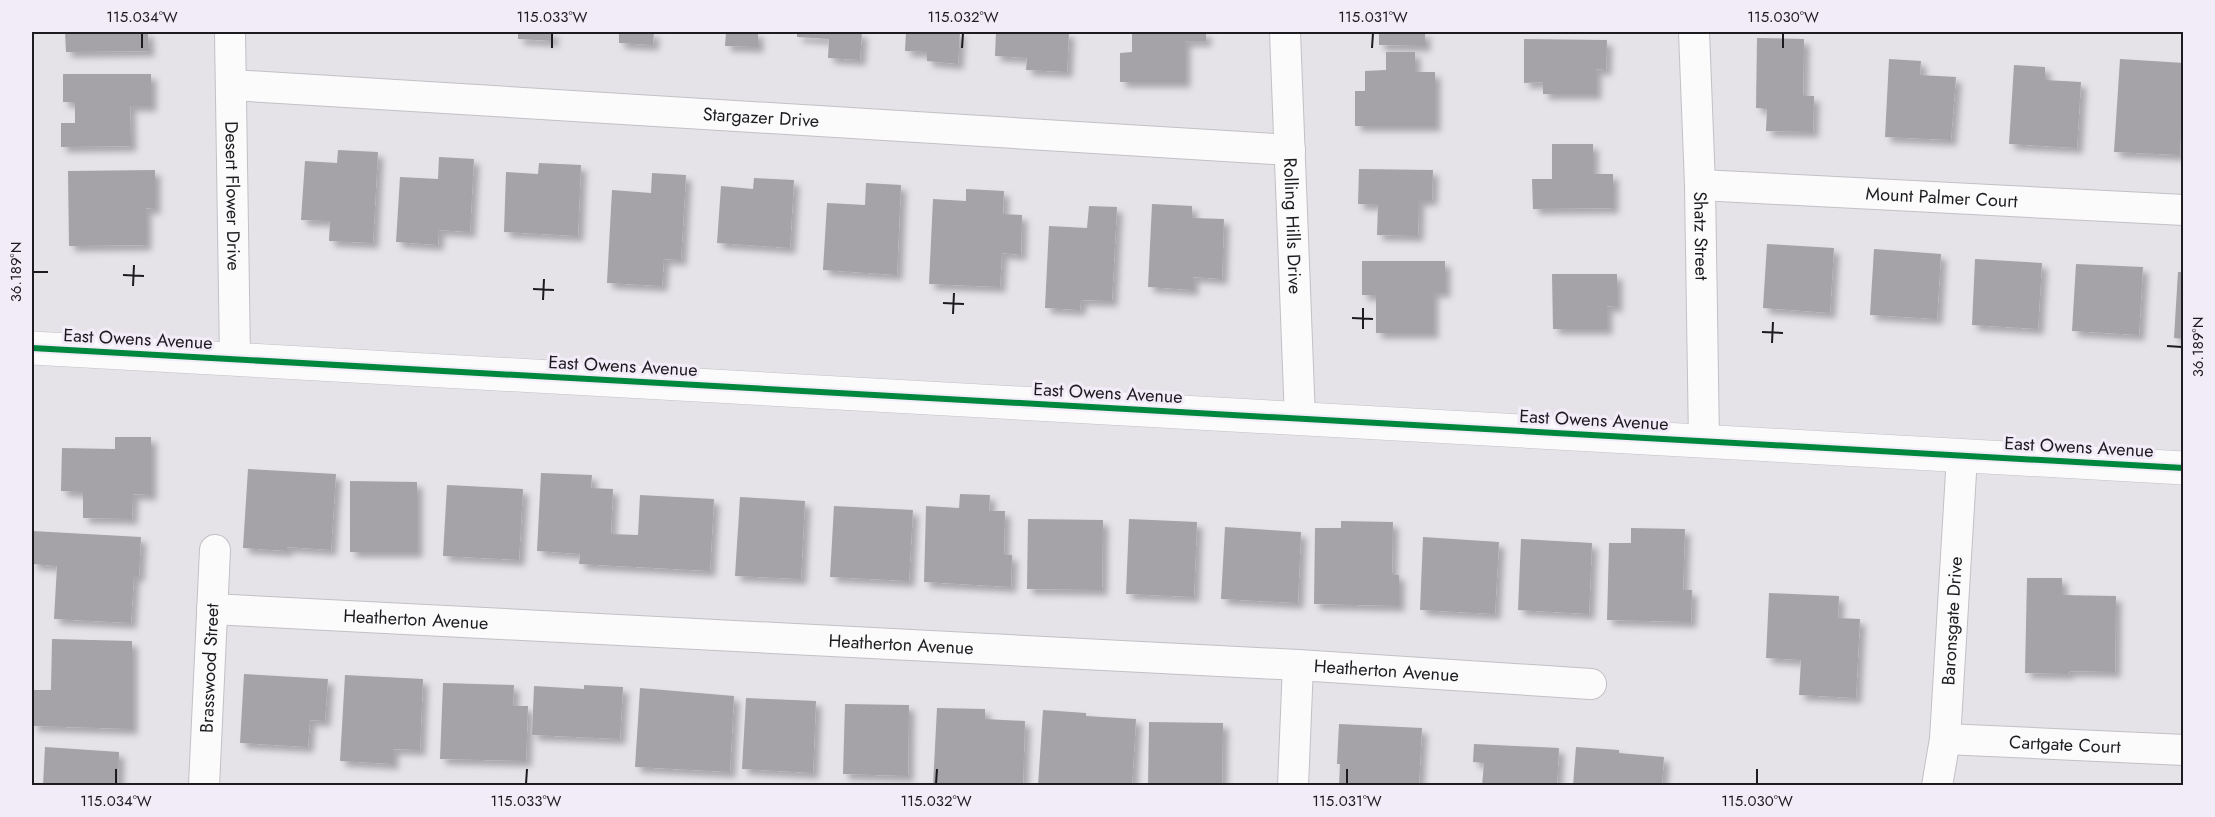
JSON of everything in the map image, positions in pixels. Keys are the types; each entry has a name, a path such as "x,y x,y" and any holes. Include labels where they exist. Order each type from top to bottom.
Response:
{"main road":[{"name":"East Owens Avenue","path":"32,348 2184,468"}],"street":[{"name":"Desert Flower Drive","path":"230,32 235,359"},
{"name":"Rolling Hills Drive","path":"1285,32 1300,419"},
{"name":"Shatz Street","path":"1694,32 1700,185 1704,441"},
{"name":"Stargazer Drive","path":"232,85 1290,150"},
{"name":"Mount Palmer Court","path":"1700,185 2184,210"},
{"name":"Baronsgate Drive","path":"1937,786 1945,739 1962,456"},
{"name":"Brasswood Street","path":"204,786 215,550"},
{"name":"Heatherton Avenue","path":"212,609 1298,665 1591,684"},
{"path":"1293,786 1298,665"},
{"name":"Cartgate Court","path":"1945,739 2184,750"}],"building":[{"path":"65,32 148,32 149,51 66,52"},
{"path":"518,32 553,32 553,41 518,39"},
{"path":"615,32 654,32 653,45 619,43 619,34"},
{"path":"726,32 758,32 758,47 725,46"},
{"path":"797,32 862,32 860,60 828,58 829,39 797,37"},
{"path":"906,32 960,32 958,64 927,61 927,52 905,51"},
{"path":"996,32 1069,32 1067,72 1026,70 1027,58 995,56"},
{"path":"1132,32 1206,32 1206,41 1185,41 1185,82 1120,82 1120,53 1132,52"},
{"path":"1379,32 1425,32 1425,46 1379,45"},
{"path":"1757,38 1804,39 1803,96 1814,96 1813,132 1766,131 1767,109 1756,108"},
{"path":"1524,39 1607,40 1606,70 1596,69 1596,94 1543,94 1543,82 1524,83"},
{"path":"1386,52 1415,52 1415,72 1435,72 1435,126 1355,126 1355,91 1365,91 1365,71 1386,70"},
{"path":"1889,59 1921,61 1920,75 1956,77 1951,140 1885,137"},
{"path":"2120,59 2184,63 2180,155 2114,152"},
{"path":"2014,65 2045,67 2045,80 2081,82 2077,148 2009,144"},
{"path":"63,74 151,74 151,106 130,106 131,146 61,147 61,123 75,123 75,102 63,102"},
{"path":"1552,144 1593,144 1593,174 1613,174 1613,208 1533,209 1532,179 1552,179"},
{"path":"338,150 378,152 373,243 329,241 330,221 301,220 305,161 337,163"},
{"path":"439,157 474,159 470,232 439,230 438,245 396,242 400,177 438,179"},
{"path":"539,163 581,165 578,236 504,232 506,172 538,174"},
{"path":"1359,169 1433,170 1432,200 1419,200 1418,236 1377,235 1378,205 1358,204"},
{"path":"155,170 155,209 146,208 146,245 69,246 68,171"},
{"path":"652,173 686,175 681,260 664,259 662,286 607,283 612,190 651,193"},
{"path":"754,178 794,180 790,248 717,243 721,186 753,189"},
{"path":"866,183 901,185 897,275 823,270 827,203 865,205"},
{"path":"966,189 1004,191 1003,214 1022,215 1021,255 1002,253 1000,287 929,284 933,199 966,201"},
{"path":"1152,204 1192,206 1192,218 1224,219 1222,279 1193,277 1193,290 1148,287"},
{"path":"1089,206 1117,207 1112,301 1081,300 1080,310 1045,308 1049,226 1087,228"},
{"path":"1767,244 1834,248 1830,313 1763,308"},
{"path":"1874,249 1941,254 1937,319 1870,315"},
{"path":"1975,259 2042,263 2038,329 1972,325"},
{"path":"1362,261 1445,261 1445,292 1433,292 1433,333 1376,333 1376,295 1362,295"},
{"path":"2076,264 2143,267 2139,335 2072,331"},
{"path":"2178,272 2184,272 2184,339 2174,338"},
{"path":"1552,274 1617,274 1617,307 1607,306 1607,329 1553,329"},
{"path":"115,437 151,437 151,495 133,494 132,519 83,518 83,492 61,491 62,448 115,449"},
{"path":"248,469 336,474 331,550 287,547 287,551 243,548"},
{"path":"541,473 592,475 591,488 613,489 611,534 638,535 640,495 714,499 710,571 579,564 580,554 537,551"},
{"path":"350,481 417,482 417,552 350,552"},
{"path":"447,485 523,489 519,560 443,556"},
{"path":"960,494 990,495 989,511 1005,511 1004,555 1012,555 1011,587 924,582 926,506 959,508"},
{"path":"740,497 805,501 801,579 735,576"},
{"path":"834,506 913,510 909,581 830,577"},
{"path":"1028,519 1103,520 1102,590 1027,589"},
{"path":"1129,519 1197,522 1194,597 1126,594"},
{"path":"1341,521 1393,522 1392,574 1399,575 1399,606 1314,604 1315,528 1341,528"},
{"path":"1225,527 1301,532 1298,603 1221,599"},
{"path":"1631,528 1685,529 1683,590 1692,590 1691,622 1607,620 1609,543 1631,543"},
{"path":"32,531 141,537 139,576 134,576 131,623 54,619 57,566 32,564"},
{"path":"1423,537 1499,542 1495,614 1420,610"},
{"path":"1521,539 1592,543 1589,614 1518,610"},
{"path":"2027,578 2062,578 2062,595 2116,596 2115,672 2025,673"},
{"path":"1769,593 1839,596 1838,618 1860,619 1856,698 1799,695 1801,660 1766,658"},
{"path":"52,639 132,641 132,729 32,726 33,690 51,690"},
{"path":"244,674 328,679 325,721 310,720 308,747 240,743"},
{"path":"345,675 423,679 420,750 393,749 393,764 340,761"},
{"path":"443,683 514,685 513,706 528,706 526,761 440,759"},
{"path":"584,685 623,687 620,739 532,735 534,686 584,689"},
{"path":"640,688 734,696 730,772 635,767"},
{"path":"746,698 816,701 813,773 742,769"},
{"path":"845,704 909,705 908,776 843,774"},
{"path":"937,708 985,709 985,719 1025,721 1023,786 933,786"},
{"path":"1043,710 1086,713 1086,716 1136,719 1132,786 1038,786"},
{"path":"1149,722 1223,723 1222,786 1148,786"},
{"path":"1339,724 1422,728 1419,786 1339,786 1340,764 1337,764"},
{"path":"1474,744 1559,748 1557,786 1482,786 1484,763 1473,762"},
{"path":"45,747 119,752 118,786 43,786"},
{"path":"1576,747 1619,750 1619,753 1664,757 1662,786 1573,786"}],"cycle path":[{"path":"32,348 2184,468"}]}
